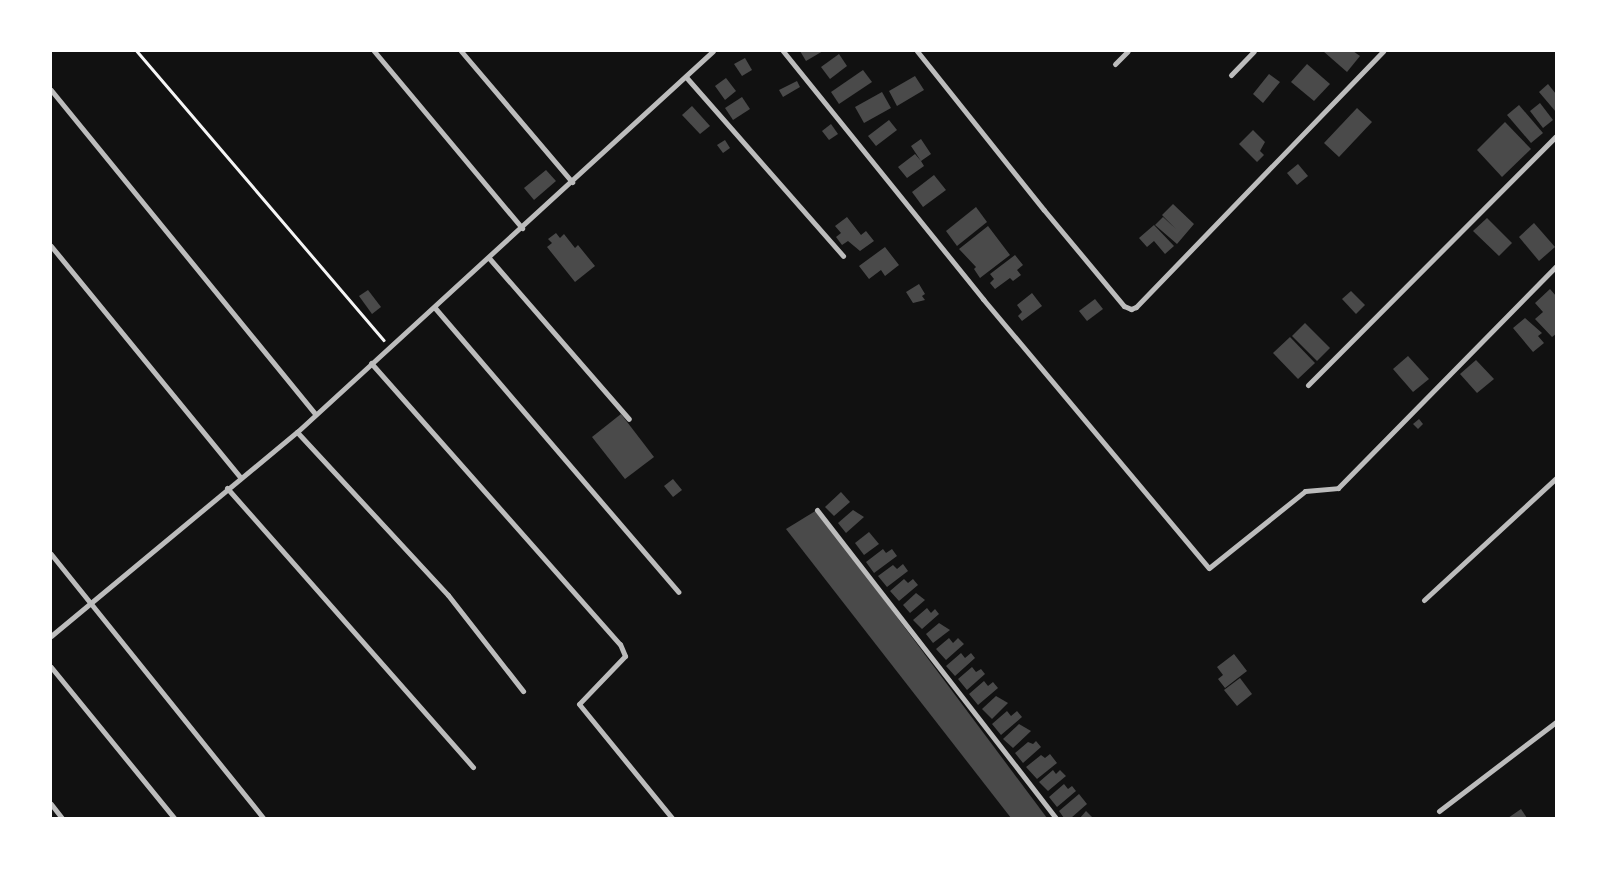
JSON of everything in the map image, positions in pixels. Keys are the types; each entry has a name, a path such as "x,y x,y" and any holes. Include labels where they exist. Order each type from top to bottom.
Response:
{"street":[{"path":"374,51 522,228"},
{"path":"461,51 572,182"},
{"path":"783,51 983,299 1209,568 1305,491 1338,488 1556,266"},
{"path":"917,51 1044,210 1124,306 1131,309 1136,307 1383,51"},
{"path":"1115,64 1128,51"},
{"path":"1231,75 1254,51"},
{"path":"51,636 240,477 297,432 572,182 686,77 710,52"},
{"path":"686,77 843,256"},
{"path":"51,90 315,414"},
{"path":"1308,385 1556,136"},
{"path":"51,246 240,477"},
{"path":"489,258 629,419"},
{"path":"434,308 678,592"},
{"path":"371,363 620,644 625,656 579,704 672,818"},
{"path":"297,432 448,595 523,690"},
{"path":"1424,600 1556,478"},
{"path":"227,488 473,767"},
{"path":"817,510 1056,818"},
{"path":"51,554 263,818"},
{"path":"51,667 174,818"},
{"path":"1439,811 1556,722"},
{"path":"51,804 62,818"}],"path":[{"path":"137,51 390,347"}],"building":[{"path":"800,51 823,51 806,61"},
{"path":"1323,51 1353,51 1360,56 1347,72"},
{"path":"839,54 847,66 830,79 821,67"},
{"path":"745,58 752,70 742,76 734,64"},
{"path":"1307,64 1330,84 1314,101 1291,82"},
{"path":"863,70 872,82 839,104 831,92"},
{"path":"1269,74 1280,82 1263,103 1253,94"},
{"path":"915,76 924,90 897,106 889,91"},
{"path":"726,78 736,91 725,100 715,86"},
{"path":"797,81 800,87 783,97 779,90"},
{"path":"1548,84 1556,94 1556,112 1539,92"},
{"path":"882,92 891,108 864,123 855,107"},
{"path":"742,97 750,109 733,120 725,108"},
{"path":"1540,103 1553,120 1543,128 1530,111"},
{"path":"1519,105 1543,133 1531,143 1507,115"},
{"path":"692,106 710,126 700,134 682,115"},
{"path":"1357,108 1372,122 1339,157 1324,143"},
{"path":"889,120 897,130 876,146 868,136"},
{"path":"1505,122 1531,149 1502,177 1477,150"},
{"path":"831,124 838,134 829,140 822,131"},
{"path":"1253,130 1265,142 1260,151 1264,155 1257,162 1239,144"},
{"path":"921,139 931,154 921,161 911,146"},
{"path":"725,140 730,148 723,153 717,145"},
{"path":"915,154 924,166 907,178 898,167"},
{"path":"1298,164 1308,176 1297,185 1287,173"},
{"path":"546,170 556,181 534,200 524,188"},
{"path":"934,175 946,190 923,207 912,192"},
{"path":"1173,204 1194,224 1177,244 1155,225 1163,217 1176,229 1162,215"},
{"path":"976,207 987,222 957,246 946,231"},
{"path":"847,217 861,235 866,231 874,241 860,251 848,241 842,245 836,237 841,233 835,226"},
{"path":"1487,218 1512,243 1499,256 1473,231"},
{"path":"1534,223 1555,247 1539,261 1519,237"},
{"path":"1154,225 1174,246 1165,254 1154,241 1147,247 1139,238"},
{"path":"988,226 1010,255 980,278 974,269 976,267 959,249"},
{"path":"556,233 560,238 564,234 575,248 578,245 595,266 575,282 547,247 552,243 548,239"},
{"path":"885,247 899,265 885,276 881,270 869,279 859,266"},
{"path":"1015,255 1023,265 1017,270 1021,275 1013,281 1010,278 995,289 990,283 994,279 990,274"},
{"path":"919,284 925,294 922,296 925,300 913,303 906,292"},
{"path":"1550,289 1556,296 1556,334 1552,337 1535,319 1543,312 1535,303"},
{"path":"368,290 381,307 372,314 359,296"},
{"path":"1351,291 1365,305 1356,314 1342,299"},
{"path":"1032,293 1042,306 1022,321 1018,316 1022,312 1017,305"},
{"path":"1095,299 1103,309 1087,321 1079,311"},
{"path":"1525,318 1542,333 1538,336 1544,343 1533,352 1513,328"},
{"path":"1305,323 1330,348 1317,361 1292,336"},
{"path":"1290,337 1315,363 1298,379 1273,353"},
{"path":"1408,356 1429,379 1413,392 1393,369"},
{"path":"1476,360 1494,379 1477,393 1460,374"},
{"path":"621,414 654,457 625,479 592,437"},
{"path":"1419,419 1423,424 1418,429 1413,424"},
{"path":"673,479 682,490 673,497 664,486"},
{"path":"841,492 850,502 834,516 825,507"},
{"path":"817,510 1047,818 1011,818 786,529"},
{"path":"853,510 864,517 846,533 838,523"},
{"path":"869,532 879,544 864,555 855,543"},
{"path":"883,549 886,553 892,549 897,556 874,573 866,562"},
{"path":"903,564 908,571 887,587 878,576 893,565 897,569"},
{"path":"904,579 908,583 913,579 918,585 899,601 890,591"},
{"path":"916,593 925,600 910,613 903,605"},
{"path":"927,608 931,613 935,609 939,614 922,629 913,620"},
{"path":"939,623 950,630 933,643 926,634"},
{"path":"949,638 953,643 958,638 964,644 946,660 936,649"},
{"path":"961,653 965,658 971,653 975,658 955,676 946,666"},
{"path":"1234,654 1247,671 1225,688 1218,679 1223,675 1217,667"},
{"path":"972,667 976,672 981,669 985,674 967,690 958,679"},
{"path":"1240,678 1252,694 1237,706 1224,690"},
{"path":"984,681 988,686 993,682 998,688 978,705 969,694"},
{"path":"996,696 1008,703 992,719 982,709"},
{"path":"1007,711 1011,716 1017,711 1022,717 1001,735 992,724"},
{"path":"1019,724 1031,731 1013,748 1003,739"},
{"path":"1036,741 1041,747 1023,763 1015,753 1028,742 1033,744"},
{"path":"1050,754 1057,763 1037,779 1026,767 1041,755 1045,758"},
{"path":"1053,770 1056,774 1060,770 1066,776 1048,791 1039,782"},
{"path":"1064,784 1068,789 1072,786 1076,791 1057,807 1049,797"},
{"path":"1079,794 1087,804 1071,818 1064,818 1059,811"},
{"path":"1521,809 1527,818 1508,818"},
{"path":"1086,811 1093,818 1080,818"}]}
